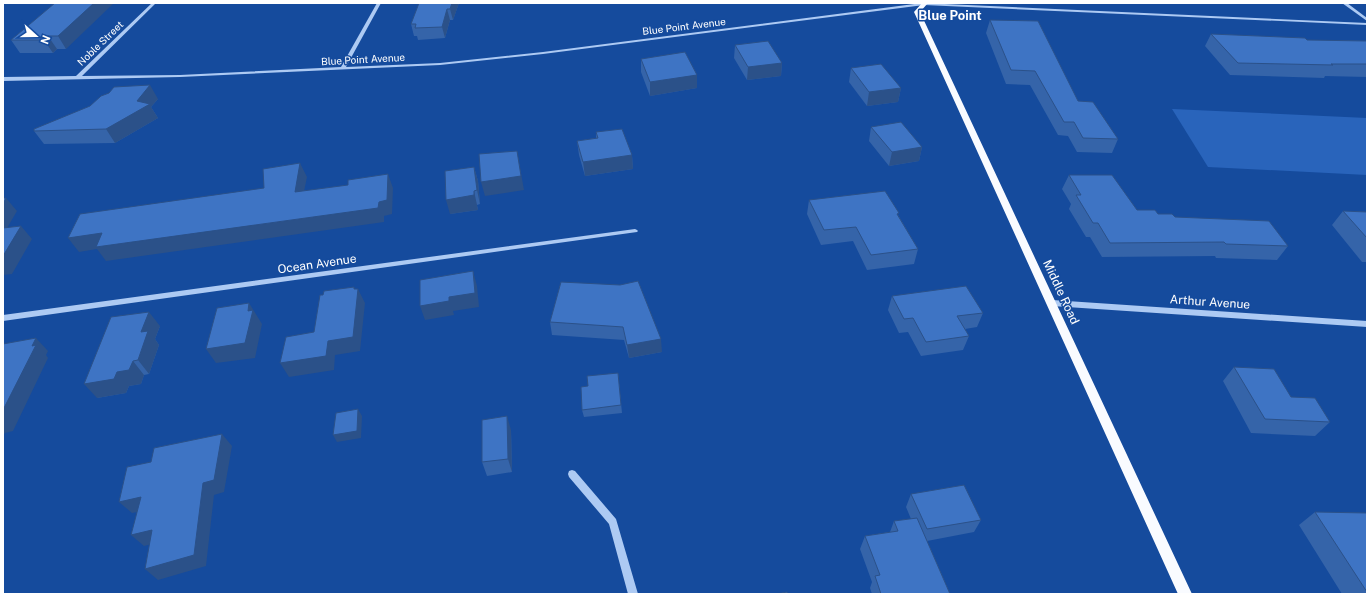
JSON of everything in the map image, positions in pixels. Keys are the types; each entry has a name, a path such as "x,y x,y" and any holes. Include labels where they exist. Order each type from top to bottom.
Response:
{"main road":[{"name":"Middle Road","path":"925,4 917,12 1186,594"}],"street":[{"name":"Noble Street","path":"76,78 154,3"},
{"path":"342,69 379,3"},
{"path":"1344,3 1367,20"},
{"name":"Blue Point Avenue","path":"3,79 180,76 440,64 536,54 925,4 1367,24"},
{"name":"Ocean Avenue","path":"3,318 635,231"},
{"name":"Arthur Avenue","path":"1052,303 1367,324"},
{"path":"572,474 612,522 633,594"}],"shaded area":[{"path":"1172,109 1367,118 1367,175 1208,167"}],"building":[{"path":"55,3 94,3 58,36 48,36 44,40 11,40"},
{"path":"419,3 452,3 450,9 447,9 442,27 415,28 416,24 411,24"},
{"path":"990,20 1038,21 1078,101 1093,102 1118,139 1083,138 1074,122 1064,122 1035,71 1011,70"},
{"path":"1211,34 1305,38 1307,40 1367,41 1367,64 1331,64 1333,65 1238,63"},
{"path":"768,41 782,63 748,67 735,45"},
{"path":"685,52 697,75 650,82 641,59"},
{"path":"881,64 901,88 869,92 851,68"},
{"path":"150,85 137,101 150,104 106,129 34,131 34,129 90,106 101,96 109,93 114,87"},
{"path":"901,122 922,147 892,152 871,127"},
{"path":"622,129 632,155 583,162 577,141 598,138 596,132"},
{"path":"517,151 521,176 481,182 479,154"},
{"path":"300,163 295,192 348,185 348,180 388,174 387,200 379,202 378,208 96,247 102,233 68,238 80,214 264,188 263,169"},
{"path":"474,167 477,190 474,191 474,195 446,200 445,171"},
{"path":"1069,175 1112,175 1137,210 1155,210 1158,214 1172,214 1175,217 1269,221 1288,246 1226,244 1224,242 1110,243 1098,223 1093,223 1076,195 1081,195"},
{"path":"885,191 899,213 897,214 918,249 871,255 856,227 824,230 809,200"},
{"path":"1343,211 1367,212 1367,238"},
{"path":"21,226 3,256 3,228"},
{"path":"473,271 475,293 449,297 449,301 420,306 420,280"},
{"path":"638,281 661,339 627,345 623,327 550,322 561,282 620,285"},
{"path":"966,286 983,313 957,316 969,336 926,342 913,318 904,319 892,296"},
{"path":"354,287 354,289 358,289 353,337 328,341 326,356 280,363 286,337 314,332 320,295 323,295 324,291"},
{"path":"249,303 248,311 253,310 245,343 206,349 217,308"},
{"path":"149,312 141,332 148,331 138,360 133,361 129,370 117,372 114,379 84,384 111,317"},
{"path":"36,338 32,346 36,345 3,410 3,344"},
{"path":"1234,367 1274,369 1291,397 1315,398 1330,422 1265,419"},
{"path":"618,373 621,405 582,410 581,387 588,386 587,376"},
{"path":"358,409 357,431 333,435 336,413"},
{"path":"507,416 508,459 482,462 482,420"},
{"path":"222,434 214,480 203,483 194,555 145,569 152,530 131,535 141,497 119,502 127,467 151,462 154,448"},
{"path":"964,485 981,520 927,529 911,494"},
{"path":"1315,512 1367,513 1367,592"},
{"path":"917,518 950,594 881,594 875,576 880,575 865,536 898,531 894,521"},
{"path":"787,592 788,594 776,594"}],"district":[{"name":"Blue Point","path":"950,15"}]}
